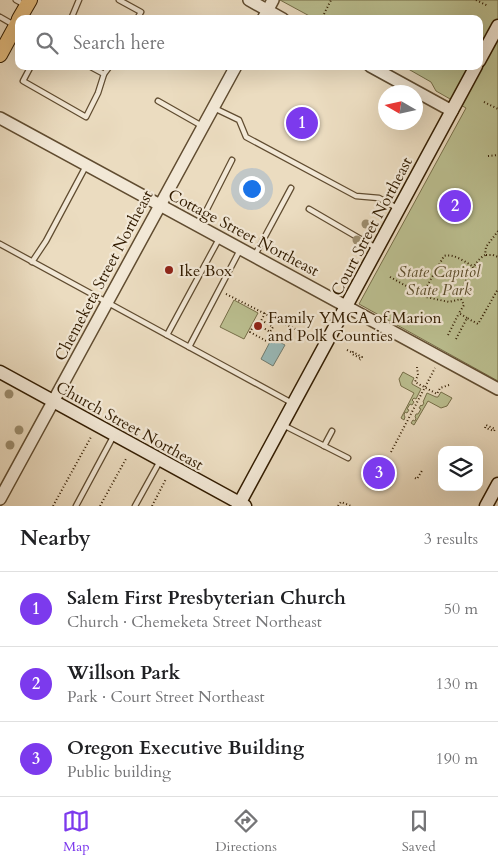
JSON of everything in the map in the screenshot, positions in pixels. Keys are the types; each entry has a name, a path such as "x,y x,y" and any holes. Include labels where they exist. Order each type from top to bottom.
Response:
{"main road":[{"path":"20,15 24,2"},
{"path":"483,54 498,26"},
{"path":"0,54 15,28"},
{"name":"Court Street Northeast","path":"241,505 293,404 474,70"},
{"name":"Church Street Northeast","path":"0,372 241,505"},
{"path":"486,506 498,484"}],"street":[{"path":"249,0 268,10"},
{"name":"Chemeketa Street Northeast","path":"0,498 234,70"},
{"path":"377,70 452,111"},
{"name":"Cottage Street Northeast","path":"0,118 498,389"}],"lane":[{"path":"73,15 80,0"},
{"path":"118,0 141,12 139,15"},
{"path":"0,17 15,24"},
{"path":"29,70 23,81 86,117 107,70"},
{"path":"96,70 104,74"},
{"path":"158,101 202,126"},
{"path":"212,107 239,120 246,137 356,196 379,198 399,209"},
{"path":"198,226 232,160"},
{"path":"32,262 46,241 87,165"},
{"path":"254,256 291,188"},
{"path":"308,208 377,249"},
{"path":"167,335 220,237"},
{"path":"0,244 293,404"},
{"path":"189,347 240,248"},
{"path":"282,425 348,458"},
{"path":"324,446 332,430"},
{"path":"76,506 114,435"},
{"path":"135,506 160,460"}],"path":[{"path":"324,14 331,0"},
{"path":"476,0 488,6"},
{"path":"484,102 498,109"},
{"path":"488,156 498,155"},
{"path":"485,255 486,247 498,231"},
{"path":"422,295 444,256 452,255 474,267"},
{"path":"448,335 464,305 460,293 474,267 480,258 485,255 498,257"},
{"path":"390,277 422,295 444,302 461,298"},
{"path":"459,313 478,324 498,289"},
{"path":"218,290 309,336"},
{"path":"259,325 265,313"},
{"path":"456,339 467,318"},
{"path":"262,321 273,327 270,332 255,323 250,332 268,342"},
{"path":"347,350 360,359"},
{"path":"391,452 440,358"},
{"path":"417,367 418,375 415,382 425,388 437,394 440,388 449,385"},
{"path":"486,428 498,433"},
{"path":"53,506 91,437"},
{"path":"100,506 127,457"},
{"path":"415,478 417,479 423,469"},
{"path":"152,506 166,479"},
{"path":"338,506 341,502 350,506"}],"green space":[{"name":"State Capitol State Park","path":"280,0 498,0 498,381 359,304 466,108 436,91 431,82 410,70 483,70 483,15 308,15"},
{"path":"234,300 258,313 244,339 220,327"},
{"path":"403,372 414,378 412,384 421,389 416,399 412,400 414,402 412,405 410,404 407,413 405,412 404,420 401,418 414,393 401,386 399,379"},
{"path":"441,392 452,398 447,406 441,408 428,401 414,425 411,423 413,420 415,421 416,414 421,409 419,408 424,403 427,393 438,397"}],"water":[{"path":"272,338 285,345 273,366 261,359"}],"place":[{"name":"Salem First Presbyterian Church","path":"302,123"},
{"name":"Willson Park","path":"455,206"},
{"name":"Ike Box","path":"169,270"},
{"name":"Family YMCA of Marion and Polk Counties","path":"258,326"},
{"name":"Oregon Executive Building","path":"379,473"}]}
